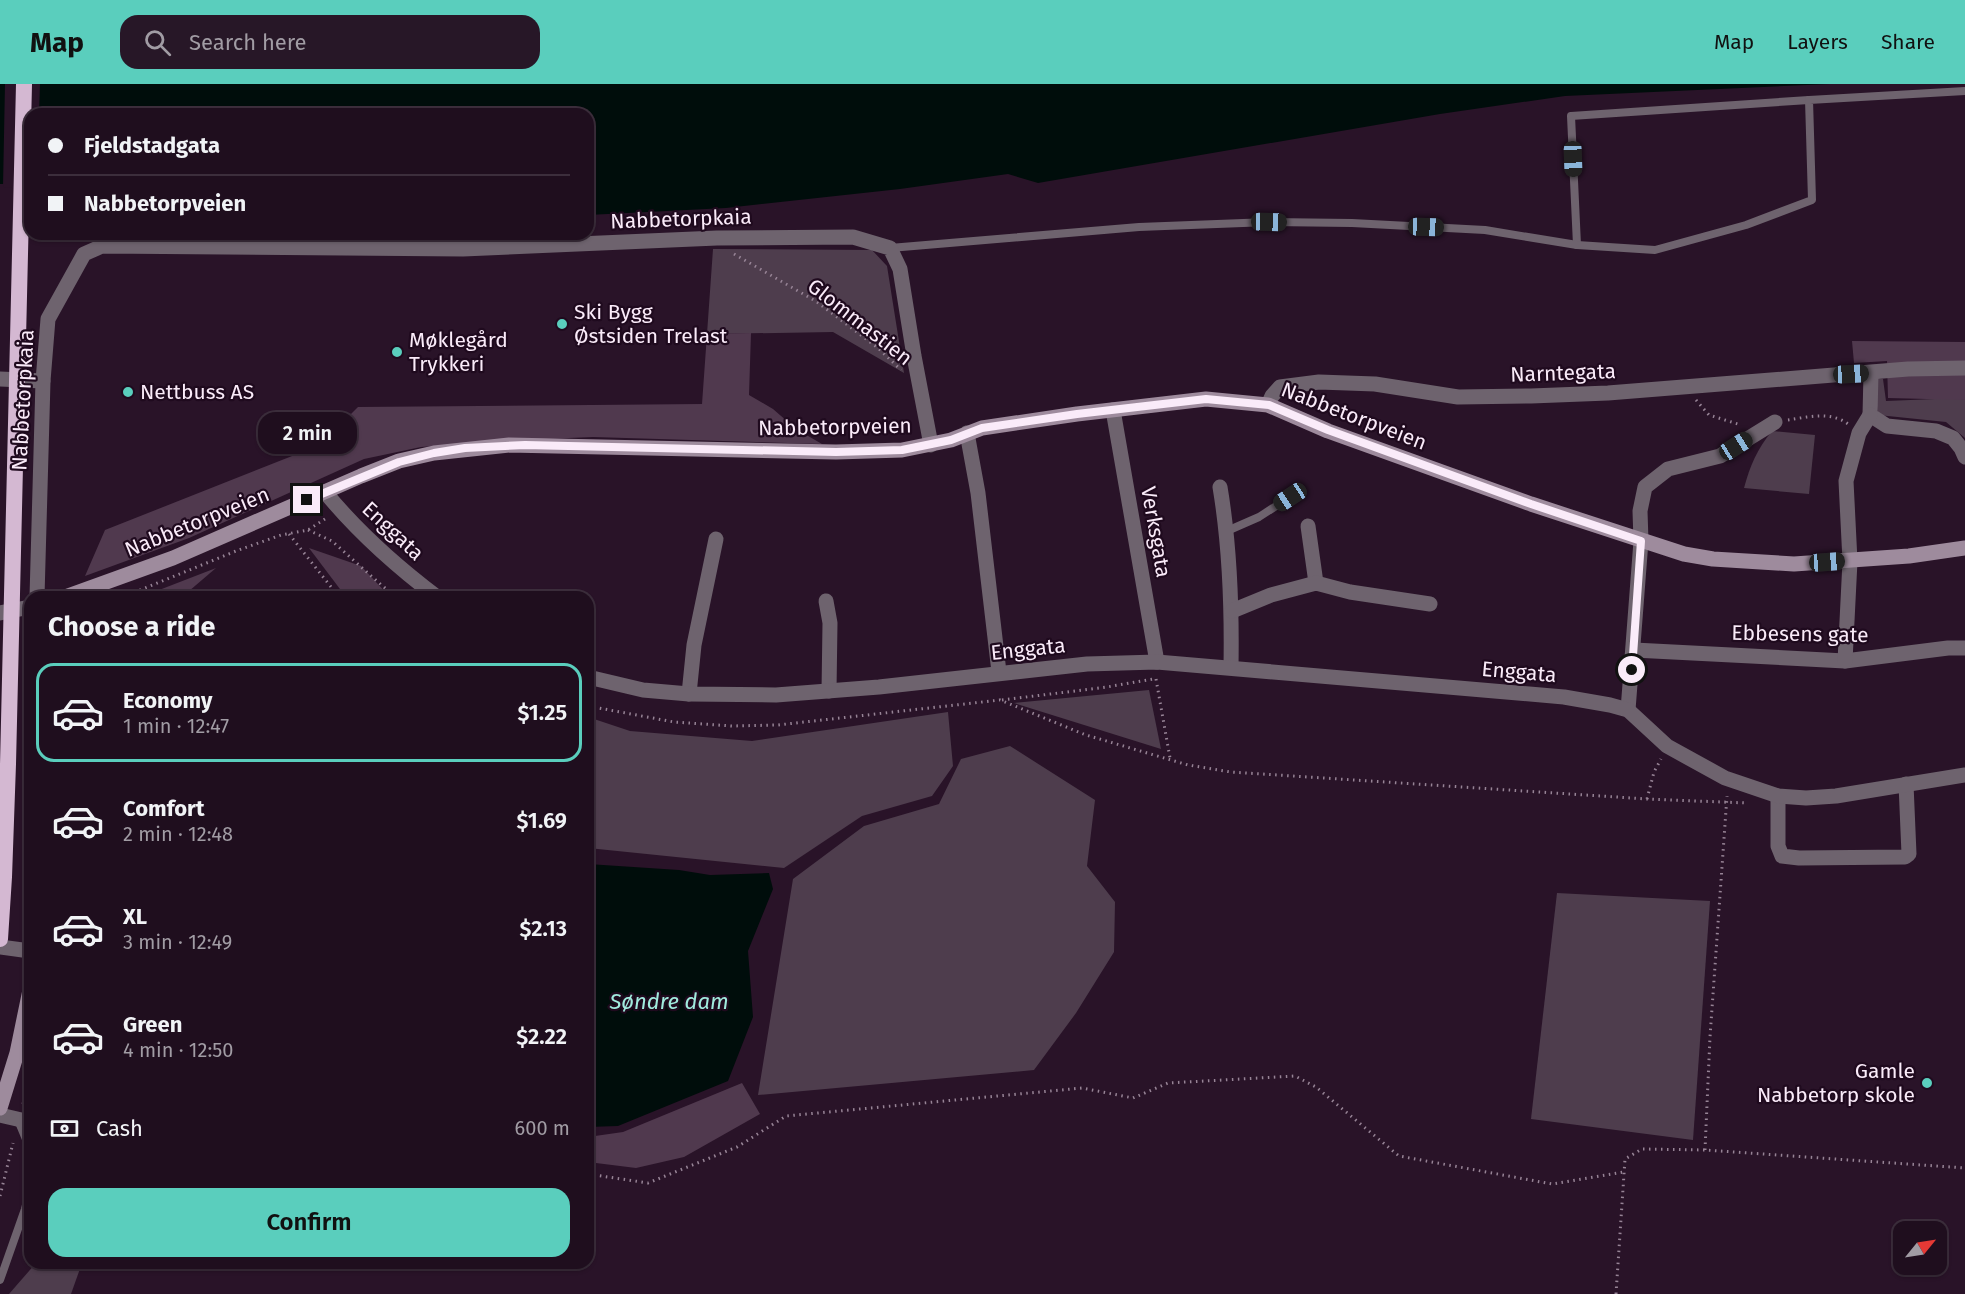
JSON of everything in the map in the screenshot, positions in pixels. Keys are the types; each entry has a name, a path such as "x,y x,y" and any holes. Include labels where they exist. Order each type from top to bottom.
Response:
{"highway":[{"path":"0,939 8,764 24,84"}],"main road":[{"name":"Nabbetorpveien","path":"82,591 173,558 399,462 434,453 509,445 836,452 902,450 932,445 982,428 1206,399 1269,405 1328,430 1531,504 1684,554 1723,560 1794,564 1909,556 1965,548"},
{"path":"0,1108 17,1053 24,1019"}],"street":[{"name":"Nabbetorpkaia","path":"37,591 43,381 48,319 84,254 102,246 463,249 717,238 853,237 890,248"},
{"path":"890,248 900,269 932,445"},
{"name":"Narntegata","path":"1269,405 1272,396 1280,387 1319,382 1375,384 1458,397 1608,393 1908,369 1965,368"},
{"path":"1845,661 1850,561 1846,481 1859,433 1870,415 1871,373"},
{"path":"0,379 43,381"},
{"name":"Verksgata","path":"1113,410 1156,662"},
{"path":"1870,415 1887,426 1936,431 1953,438 1965,458"},
{"path":"1628,710 1641,541 1640,511 1645,488 1668,469 1720,456 1774,422"},
{"path":"967,433 978,493 999,672"},
{"path":"1220,487 1227,531 1232,610 1231,667"},
{"name":"Enggata","path":"325,492 339,510 384,554 429,591"},
{"path":"1308,526 1316,583"},
{"path":"689,694 694,645 716,539"},
{"path":"1232,610 1271,595 1316,583 1350,592 1430,604"},
{"path":"826,601 830,623 830,691"},
{"path":"0,613 24,608"},
{"name":"Ebbesens gate","path":"1634,650 1845,661 1948,648 1965,648"},
{"name":"Enggata","path":"594,678 643,690 689,694 776,695 1087,664 1156,662 1231,667 1564,697 1610,705 1628,710 1667,746 1725,778 1778,795 1806,798 1836,796 1965,775"},
{"path":"1778,795 1778,846 1782,856 1799,858 1905,857 1909,854 1906,784"},
{"path":"0,947 24,950"},
{"path":"0,1115 24,1121"}],"lane":[{"path":"1576,244 1571,116 1965,92"},
{"path":"890,248 1139,227 1269,222 1352,223 1485,230 1576,244 1655,250 1746,225 1812,200 1809,100"},
{"path":"1227,531 1258,517 1290,497"},
{"path":"0,1280 24,1212"}],"path":[{"name":"Glommastien","path":"717,238 735,255 817,302 878,348 921,392"},
{"path":"1688,386 1700,406 1709,415 1742,426 1752,436"},
{"path":"1774,422 1832,416 1843,420 1859,433"},
{"path":"138,591 236,551 308,530 339,510"},
{"path":"308,530 332,541 388,591"},
{"path":"289,534 334,591"},
{"path":"1156,662 1156,679 1170,758"},
{"path":"594,707 674,722 732,726 778,725 1107,687 1156,679"},
{"path":"1000,700 1086,735 1188,765 1231,772 1728,803 1757,802 1778,795"},
{"path":"1647,799 1654,772 1667,746"},
{"path":"1705,1150 1710,1037 1728,803 1725,778"},
{"path":"594,1175 648,1183 737,1147 786,1116 1082,1088 1133,1098 1168,1083 1295,1076 1316,1087 1399,1156 1551,1184 1624,1172"},
{"path":"1616,1294 1625,1159 1642,1149 1705,1150 1965,1168"}],"shaded area":[{"path":"713,249 872,250 887,266 904,373 833,332 707,334"},
{"path":"751,333 749,395 773,409 796,429 822,444 593,437 421,447 364,459 189,538 85,576 105,530 320,445 358,407 702,404 707,334"},
{"path":"1852,341 1965,342 1965,400 1888,398 1887,361 1854,363"},
{"path":"1874,379 1883,379 1886,401 1959,398 1965,400 1965,438 1946,422 1878,415"},
{"path":"1772,431 1815,435 1809,494 1744,488 1755,458"},
{"path":"309,548 361,566 384,591 341,591"},
{"path":"216,568 189,591 157,591"},
{"path":"1149,690 1161,749 1014,703"},
{"path":"948,712 953,766 932,796 862,816 784,868 594,849 594,719 630,731 752,741"},
{"path":"1010,746 1095,800 1087,866 1115,902 1114,952 1076,1013 1034,1070 758,1095 793,879 864,826 939,804 961,759"},
{"path":"1557,893 1710,901 1693,1140 1531,1119"},
{"path":"742,1083 760,1114 684,1157 636,1168 594,1163 594,1136 623,1132"},
{"path":"31,1269 80,1269 71,1294 9,1294"}],"water":[{"path":"0,84 1830,84 1565,96 1440,114 1038,183 1008,174 900,189 726,208 594,215 594,108 24,108 24,132 7,184 0,184"},
{"name":"Søndre dam","path":"594,864 679,870 710,875 769,873 773,889 748,951 753,1017 728,1081 618,1126 594,1127"}],"pier":[{"path":"5,84 40,84 39,108 24,108 24,189 3,187"}],"place":[{"name":"Ski Bygg Østsiden Trelast","path":"562,324"},
{"name":"Møklegård Trykkeri","path":"397,352"},
{"name":"Nettbuss AS","path":"128,392"},
{"name":"Gamle Nabbetorp skole","path":"1927,1083"}],"route":[{"path":"307,500 399,462 465,448 509,445 577,445 836,452 902,450 951,440 982,428 1206,399 1236,400 1269,405 1328,430 1531,504 1641,541 1632,670"}]}
